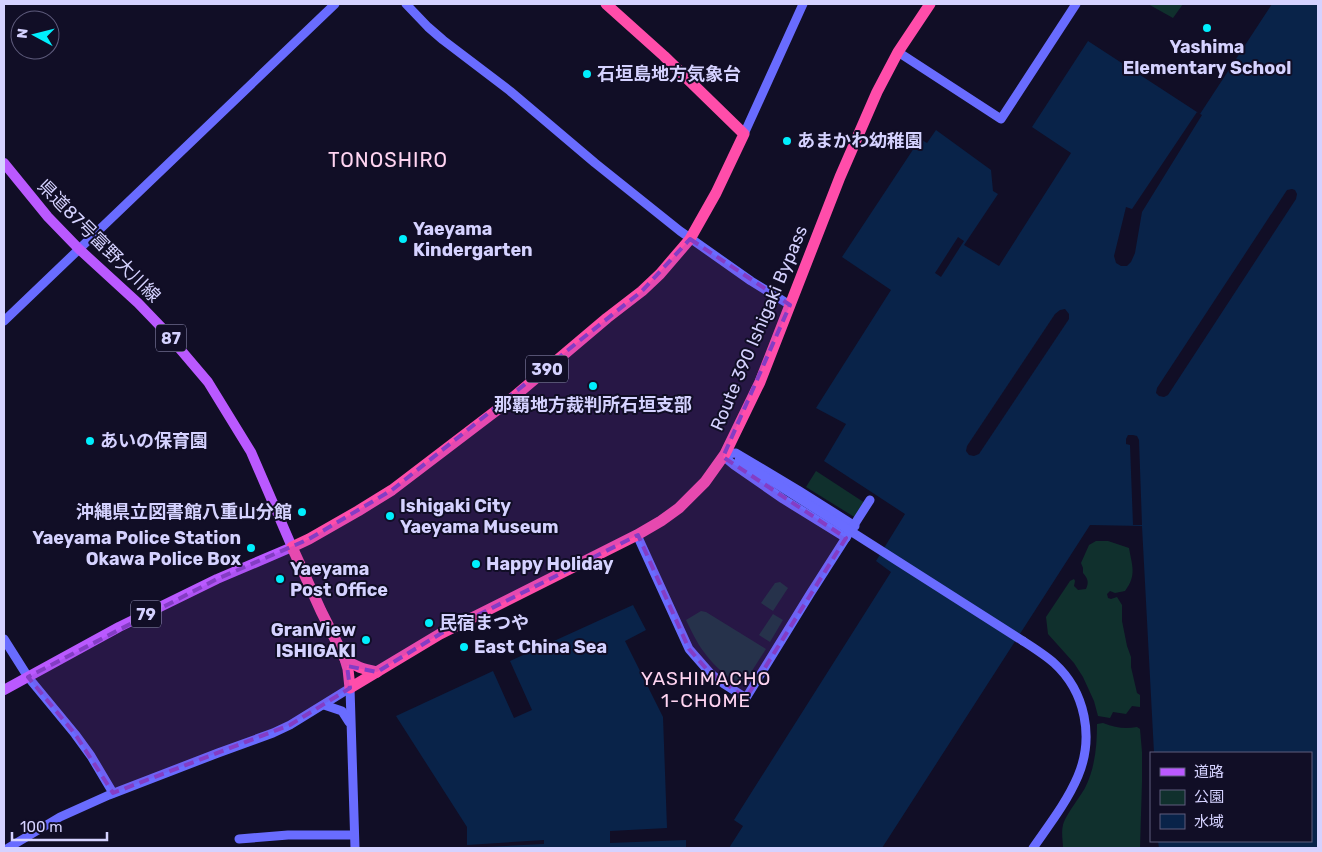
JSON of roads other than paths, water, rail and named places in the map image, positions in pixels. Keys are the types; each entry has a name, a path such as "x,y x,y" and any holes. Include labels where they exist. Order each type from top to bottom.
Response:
{"highway":[{"path":"606,4 664,56 744,134"},
{"name":"Route 390 Ishigaki Bypass","path":"350,688 440,634 637,536 679,508 705,482 725,454 760,382 840,177 877,92 898,52 930,4"},
{"name":"390","path":"292,547 392,490 510,400 642,291 660,274 690,238 716,193 744,134"},
{"path":"292,547 345,658 350,688"},
{"path":"345,658 353,665 377,672"}],"main road":[{"name":"県道87号富野大川線","path":"4,163 48,217 79,250 138,303 208,382 251,452 292,547"},
{"name":"79","path":"4,690 119,627 243,567 292,547"}],"street":[{"path":"4,321 335,4"},
{"path":"406,4 442,40 510,91 594,163 690,238 751,281 790,305"},
{"path":"744,134 803,4"},
{"path":"898,52 1001,119 1076,4"},
{"path":"725,454 736,453 855,526"},
{"path":"725,454 739,460 1031,646 1055,664 1067,678 1076,692 1086,726 1086,745 1083,762 1066,799 1033,848"},
{"path":"725,454 733,464 846,538"},
{"path":"637,536 689,649 710,673 746,698 870,500"},
{"path":"4,639 28,677 91,756 113,793"},
{"path":"8,848 60,817 113,793 218,752 273,733 290,725 350,688"},
{"path":"350,688 355,848"},
{"path":"324,705 345,713 351,727"},
{"path":"239,839 288,835 354,834"}],"water":[{"path":"1272,4 1318,4 1318,848 1159,848 1158,842 1312,842 1312,752 1154,752 1142,526 1090,525 882,848 729,848 743,826 734,820 891,572 876,561 905,514 824,461 846,424 816,408 891,290 842,257 920,139 927,143 936,130 991,170 993,191 998,194 964,245 999,266 1071,153 1032,127 1088,41 1200,114"},
{"path":"633,605 646,630 625,641 663,717 667,828 610,831 610,843 686,840 686,848 467,848 467,827 396,716 493,671 514,718 532,710 510,661"}],"place":[{"name":"Yashima Elementary School","path":"1207,28"},
{"name":"石垣島地方気象台","path":"587,74"},
{"name":"あまかわ幼稚園","path":"787,141"},
{"name":"Yaeyama Kindergarten","path":"403,239"},
{"name":"那覇地方裁判所石垣支部","path":"593,386"},
{"name":"あいの保育園","path":"90,441"},
{"name":"沖縄県立図書館八重山分館","path":"302,512"},
{"name":"Ishigaki City Yaeyama Museum","path":"390,516"},
{"name":"Yaeyama Police Station Okawa Police Box","path":"251,548"},
{"name":"Happy Holiday","path":"476,564"},
{"name":"Yaeyama Post Office","path":"280,579"},
{"name":"民宿まつや","path":"429,623"},
{"name":"GranView ISHIGAKI","path":"366,640"},
{"name":"East China Sea","path":"464,647"}],"district":[{"name":"TONOSHIRO","path":"388,160"},
{"name":"YASHIMACHO 1-CHOME","path":"706,689"}]}
